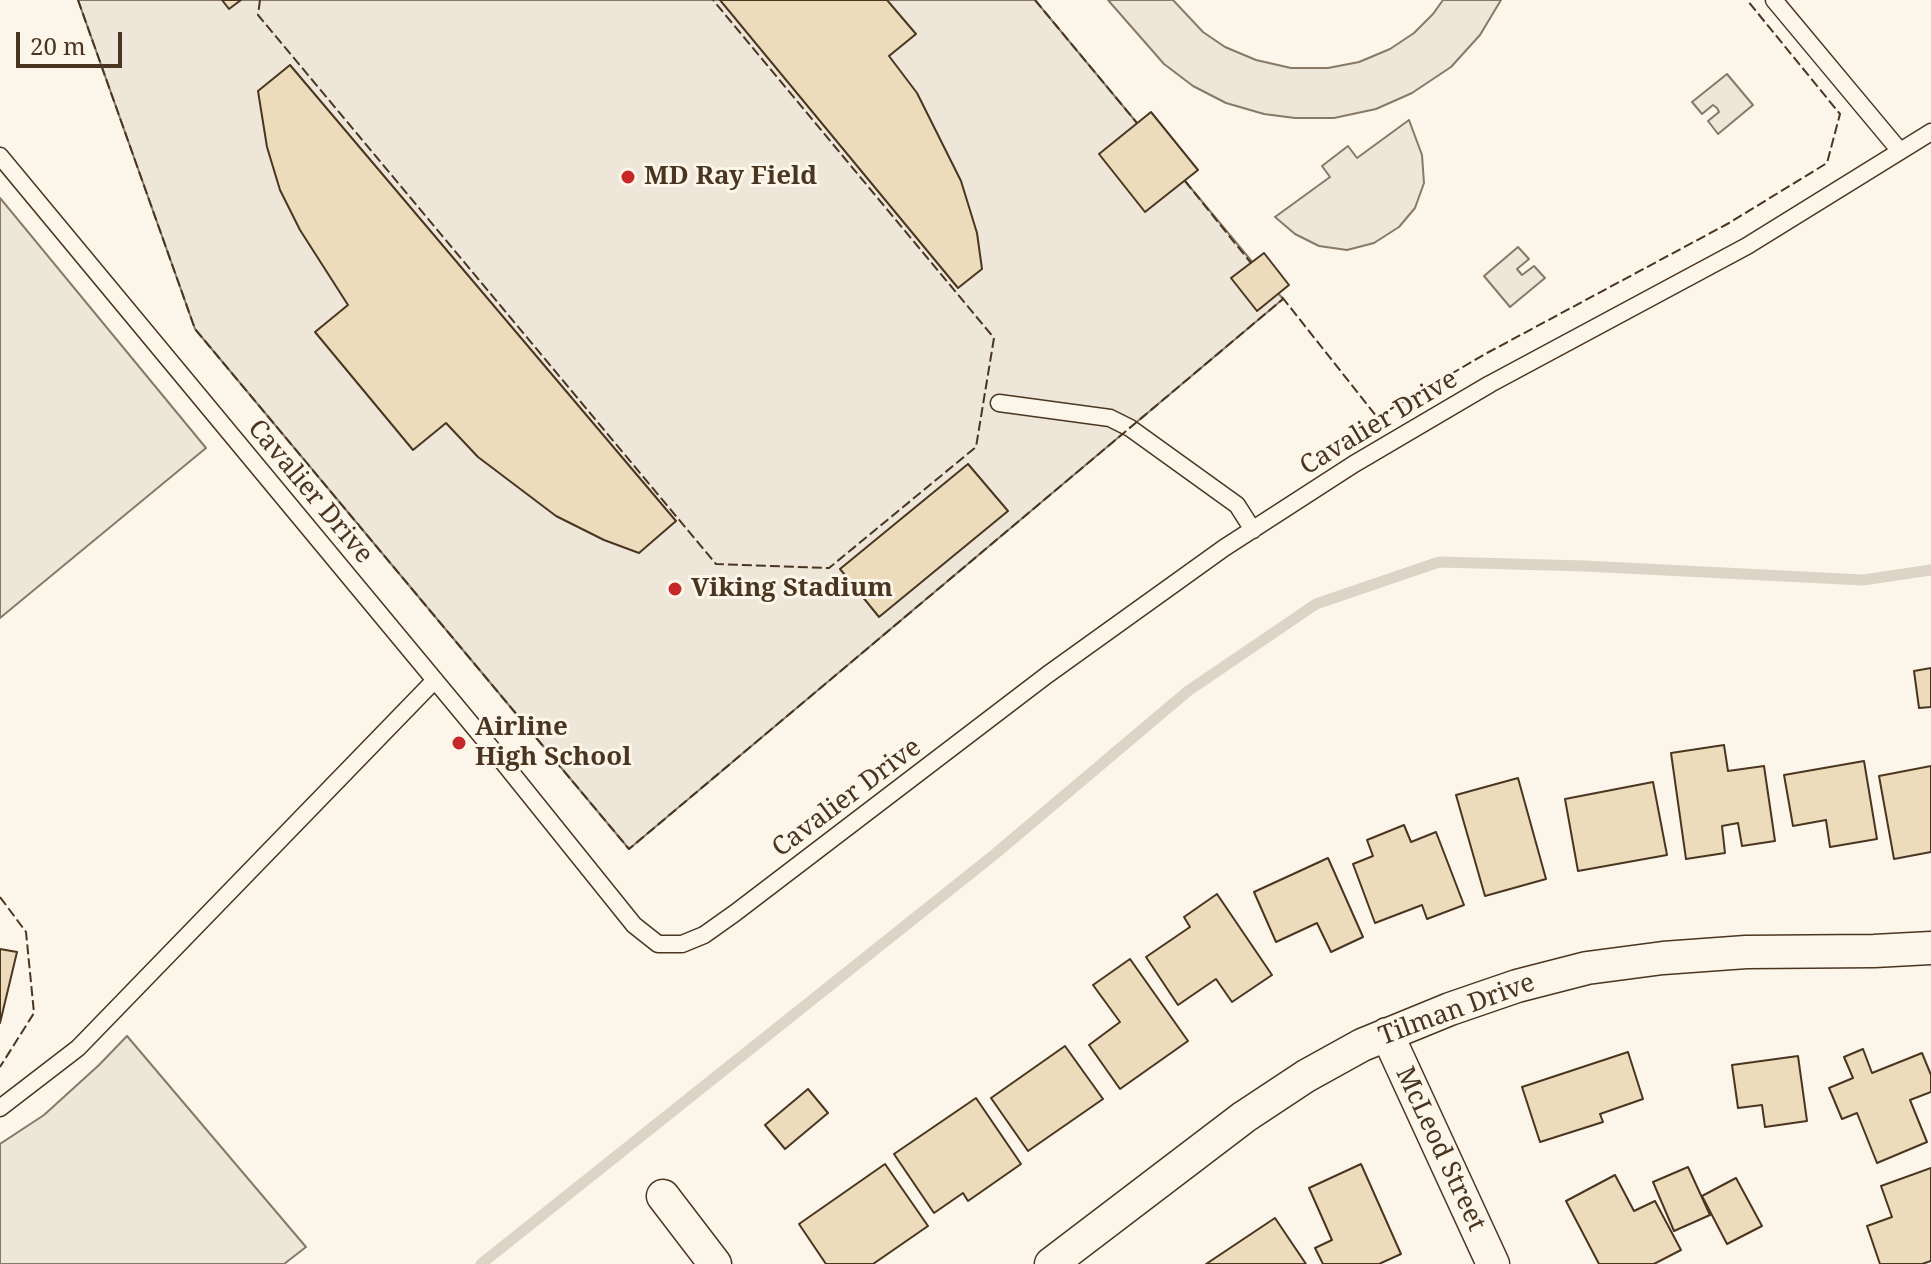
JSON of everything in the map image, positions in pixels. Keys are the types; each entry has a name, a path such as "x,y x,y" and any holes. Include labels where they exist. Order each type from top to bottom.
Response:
{"street":[{"name":"Tilman Drive","path":"1051,1264 1244,1117 1306,1076 1362,1045 1450,1009 1517,986 1587,968 1663,958 1746,952 1931,948"},
{"name":"McLeod Street","path":"1387,1034 1493,1264"},
{"path":"663,1196 715,1264"}],"lane":[{"path":"1774,0 1900,151"},
{"name":"Cavalier Drive","path":"0,156 634,925 658,944 682,944 704,935 735,913 1047,675 1224,548 1354,464 1490,384 1747,246 1931,132"},
{"path":"999,403 1110,418 1130,428 1237,505 1253,530"},
{"path":"0,1108 78,1048 435,680"}],"shaded area":[{"name":"Viking Stadium","path":"78,0 1035,0 1283,299 629,849 195,329"},
{"path":"1108,0 1173,0 1203,32 1225,47 1256,60 1291,68 1328,68 1359,62 1390,49 1414,33 1443,0 1501,0 1480,35 1451,67 1412,93 1376,109 1334,118 1295,118 1264,114 1226,103 1193,86 1164,64"},
{"path":"1727,74 1753,105 1718,134 1708,121 1719,112 1717,108 1713,105 1702,114 1692,102"},
{"path":"1409,120 1422,155 1424,183 1415,208 1399,227 1374,243 1347,250 1319,246 1295,234 1275,217 1330,177 1322,166 1348,146 1357,158"},
{"path":"0,198 206,448 0,618"},
{"path":"1518,247 1529,259 1517,269 1522,275 1534,266 1545,278 1510,307 1484,276"},
{"path":"127,1036 306,1247 284,1264 0,1264 0,1144 44,1115"}],"building":[{"path":"222,0 241,0 229,9"},
{"path":"720,0 887,0 916,34 889,56 917,93 961,181 977,233 982,269 958,288"},
{"path":"290,65 676,521 639,553 556,516 478,457 446,423 413,450 315,332 348,305 300,230 280,190 267,147 258,91"},
{"path":"1151,112 1198,170 1145,212 1099,154"},
{"path":"1264,253 1289,285 1257,311 1231,278"},
{"path":"968,464 1008,511 879,617 840,569"},
{"path":"1931,668 1931,707 1919,708 1914,671"},
{"path":"1724,745 1728,771 1764,766 1775,841 1742,846 1738,823 1722,826 1725,853 1686,859 1671,753"},
{"path":"1864,761 1877,839 1830,847 1826,820 1793,826 1784,775"},
{"path":"1931,766 1931,852 1894,859 1879,776"},
{"path":"1518,778 1546,879 1485,896 1456,795"},
{"path":"1653,782 1667,855 1578,871 1565,799"},
{"path":"1404,825 1411,842 1436,832 1464,905 1427,919 1422,905 1375,923 1353,864 1373,856 1367,840"},
{"path":"1328,858 1363,937 1331,952 1317,923 1276,942 1254,892"},
{"path":"1217,894 1272,975 1232,1002 1216,979 1178,1005 1146,957 1190,927 1184,917"},
{"path":"0,949 17,952 0,1023"},
{"path":"1130,959 1188,1041 1120,1089 1089,1045 1120,1022 1093,985"},
{"path":"1065,1046 1103,1099 1028,1151 991,1098"},
{"path":"1863,1049 1872,1073 1922,1053 1931,1075 1931,1092 1910,1100 1927,1142 1877,1163 1857,1113 1842,1119 1829,1088 1853,1078 1844,1057"},
{"path":"1628,1052 1643,1099 1600,1114 1603,1122 1540,1142 1522,1087"},
{"path":"1798,1056 1807,1121 1765,1127 1762,1105 1738,1108 1732,1065"},
{"path":"808,1089 828,1113 785,1149 765,1125"},
{"path":"976,1098 1021,1164 968,1201 963,1193 934,1213 894,1154"},
{"path":"885,1164 928,1226 873,1264 826,1264 799,1224"},
{"path":"1361,1164 1401,1254 1379,1264 1323,1264 1315,1248 1332,1240 1309,1188"},
{"path":"1688,1167 1710,1215 1674,1231 1653,1182"},
{"path":"1931,1168 1931,1261 1922,1264 1880,1264 1867,1226 1892,1217 1881,1186"},
{"path":"1615,1175 1634,1211 1655,1201 1681,1250 1654,1264 1599,1264 1566,1201"},
{"path":"1736,1178 1762,1226 1727,1244 1702,1196"},
{"path":"1275,1218 1306,1264 1206,1264"}],"waterway":[{"path":"481,1264 995,854 1188,691 1316,604 1439,562 1863,580 1931,570"}],"fence":[{"path":"78,0 195,329 629,849 1283,299"},
{"path":"260,0 258,15 716,564 829,568 976,447 994,338 713,0"},
{"path":"1035,0 1137,123"},
{"path":"1282,297 1377,417 1487,353 1729,223 1827,163 1840,114 1747,0"},
{"path":"1185,181 1251,263"},
{"path":"0,897 26,932 34,1013 0,1067"}],"place":[{"name":"MD Ray Field","path":"628,177"},
{"name":"Viking Stadium","path":"675,589"},
{"name":"Airline High School","path":"459,743"}]}
